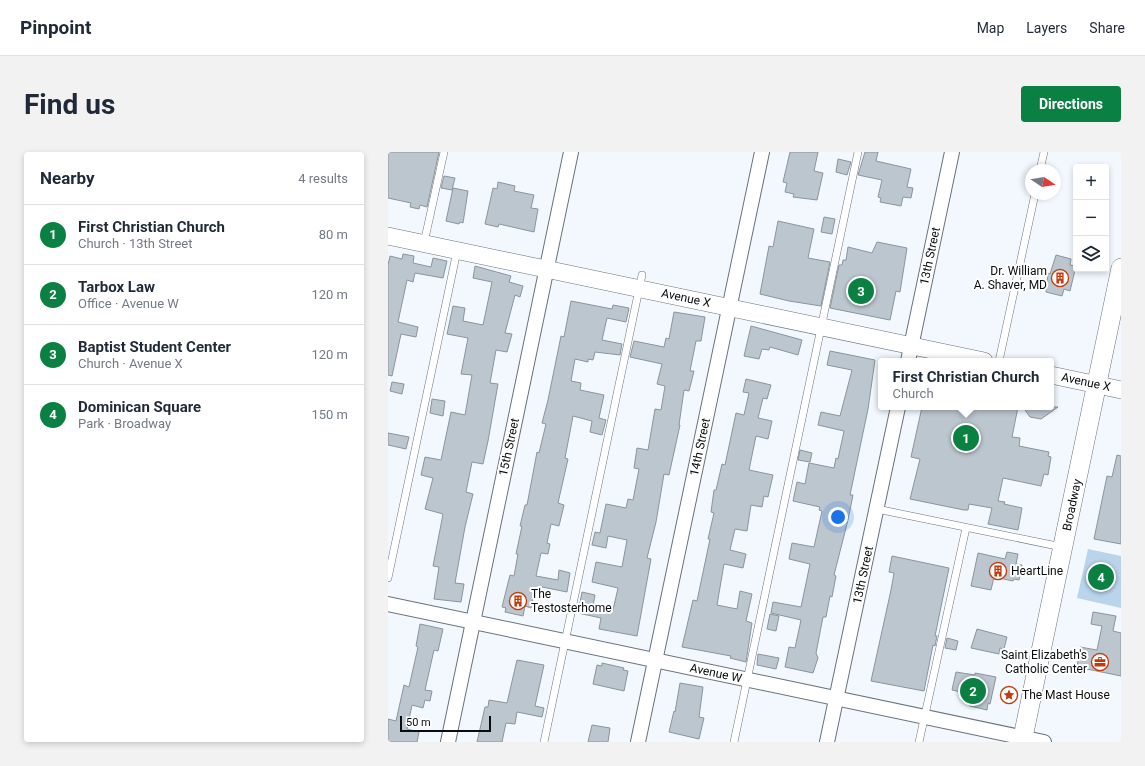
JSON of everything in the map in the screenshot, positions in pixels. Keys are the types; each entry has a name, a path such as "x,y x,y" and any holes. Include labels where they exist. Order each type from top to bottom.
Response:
{"main road":[{"name":"Broadway","path":"1022,740 1121,268"}],"street":[{"name":"15th Street","path":"448,742 571,152"},
{"name":"14th Street","path":"638,742 762,152"},
{"name":"13th Street","path":"910,353 952,152"},
{"name":"Avenue X","path":"388,236 547,269 641,282 730,307 821,326 910,353 956,358"},
{"name":"Avenue X","path":"1054,376 1121,390"},
{"name":"13th Street","path":"828,742 897,410"},
{"name":"Avenue W","path":"388,604 837,698 1022,740 1044,742"}],"lane":[{"path":"424,243 444,152"},
{"path":"734,742 858,152"},
{"path":"1041,164 1044,152"},
{"path":"1000,358 1034,200"},
{"path":"388,578 457,250"},
{"path":"544,742 641,282"},
{"path":"877,510 1063,547"},
{"path":"919,742 966,528"}],"shaded area":[{"path":"1088,549 1121,556 1121,608 1077,598"}],"building":[{"path":"388,152 439,152 427,207 420,205 419,209 410,207 411,203 388,198"},
{"path":"790,152 818,152 814,171 823,173 817,200 793,197 794,194 785,192 787,183 783,182"},
{"path":"865,152 878,152 876,161 911,169 907,187 913,188 911,198 903,197 901,206 880,202 881,198 878,197 882,180 858,175"},
{"path":"838,159 851,162 847,175 836,172"},
{"path":"444,176 455,178 452,190 441,188"},
{"path":"498,182 515,186 514,191 534,195 531,208 538,209 534,232 499,224 498,227 485,224 493,188 497,189"},
{"path":"453,188 468,191 463,223 460,222 459,224 446,221"},
{"path":"824,217 835,219 832,234 821,232"},
{"path":"778,221 814,229 808,258 830,262 821,306 789,301 760,294 769,246 773,247"},
{"path":"877,242 907,248 900,292 896,291 890,320 830,308 839,265 842,265 843,260 846,260 848,247 872,253"},
{"path":"403,254 414,256 413,263 431,267 433,258 447,261 443,278 415,273 413,282 407,280 398,322 418,327 416,337 401,334 392,376 388,375 388,265 390,256 402,259"},
{"name":"Dr. William A. Shaver, MD","path":"1056,255 1071,259 1070,265 1073,266 1073,272 1075,272 1070,291 1064,289 1062,296 1046,292 1048,273 1050,274"},
{"path":"475,266 511,276 509,282 523,286 520,297 515,295 505,333 512,334 507,352 496,350 490,383 498,384 488,441 483,464 472,462 466,492 473,494 465,527 455,583 464,584 461,602 434,599 439,567 433,566 443,514 425,509 433,478 421,475 425,457 441,460 451,412 465,415 472,375 461,374 468,338 447,334 453,306 465,308 463,321 483,325 492,282 473,278"},
{"path":"571,301 612,309 613,305 629,308 626,322 607,318 602,340 622,344 620,355 595,352 593,360 588,359 588,362 575,359 571,381 581,383 580,390 604,395 599,418 606,420 602,435 590,432 592,421 573,416 565,458 568,459 558,503 564,505 559,526 551,524 547,543 550,544 548,554 541,553 536,576 558,580 559,570 570,573 567,592 542,587 541,590 535,588 531,608 525,606 523,616 505,612 506,608 502,607 510,575 514,576 518,554 516,554 522,526 520,526 525,505 527,505 537,452 539,453 546,424 542,423 561,336 564,337"},
{"path":"674,312 705,317 701,341 696,341 690,371 694,371 689,391 684,390 680,425 669,475 664,474 656,522 647,558 651,559 637,636 599,629 601,618 578,613 582,592 595,595 593,606 613,610 618,588 592,582 596,562 622,567 627,540 608,536 606,548 592,545 595,532 600,533 606,504 626,508 628,499 633,500 639,469 634,468 637,448 648,450 655,409 661,410 665,386 657,384 662,364 630,357 634,341 664,347 666,338 669,339"},
{"path":"751,326 802,340 798,355 770,347 769,350 762,349 759,359 744,356"},
{"path":"830,351 875,360 868,409 850,495 853,495 834,575 836,576 832,597 830,596 826,617 823,617 816,653 818,658 813,673 785,667 789,647 795,648 801,620 771,613 773,602 801,607 810,564 789,559 792,543 814,547 822,511 819,510 820,507 793,501 797,482 805,484 809,463 834,468 836,458 838,459 844,431 818,425 821,412 840,416 852,370 827,365"},
{"path":"746,379 771,385 767,399 763,398 758,418 772,421 768,439 756,436 749,470 773,475 768,497 764,496 762,507 751,505 747,531 735,529 730,550 746,554 743,568 724,564 717,605 737,609 740,591 752,594 746,621 752,623 746,662 730,658 731,656 682,647 693,600 697,601 710,539 708,539 714,513 711,512 714,490 716,490 722,464 725,465 736,413 744,415 749,393 743,392"},
{"path":"392,382 404,384 402,394 390,391"},
{"path":"432,399 445,401 443,416 430,413"},
{"path":"921,410 1017,410 1012,437 1020,438 1019,446 1049,452 1048,456 1051,457 1048,475 1044,474 1041,486 1003,478 998,501 1022,508 1018,530 988,524 992,508 969,504 968,510 964,510 910,499 920,459 911,457"},
{"path":"1025,410 1054,410 1041,419 1030,417"},
{"path":"388,433 409,437 406,449 388,445"},
{"path":"800,450 812,453 810,462 798,460"},
{"path":"1117,455 1121,456 1121,544 1094,539 1107,476 1112,477"},
{"name":"HeartLine","path":"1007,552 1018,554 1016,564 1022,565 1019,580 1014,579 1013,581 994,577 991,590 971,586 978,553 1005,559"},
{"path":"892,556 949,568 935,636 937,636 935,646 933,645 924,691 871,681 894,573 889,572"},
{"path":"1093,612 1116,616 1113,631 1121,633 1121,676 1077,667 1080,647 1097,650 1102,626 1091,624"},
{"path":"770,614 779,616 776,631 767,629"},
{"path":"420,624 443,629 438,651 434,650 425,690 432,691 430,701 425,700 423,708 412,705 407,729 419,732 417,742 388,742 388,719 396,721 404,685 409,687 418,647 416,646"},
{"path":"977,629 1007,637 1004,649 1000,648 999,654 971,648"},
{"path":"947,638 958,641 956,650 945,648"},
{"path":"758,654 779,658 776,669 757,665"},
{"path":"517,660 544,665 535,706 544,708 542,717 517,712 515,724 506,723 502,742 477,742 485,707 488,707 489,700 507,703"},
{"path":"602,663 624,668 623,670 628,671 624,691 593,684 597,665 602,666"},
{"path":"956,672 975,675 975,673 996,677 990,704 988,703 987,710 970,706 970,694 952,690"},
{"path":"680,683 703,687 699,717 704,718 699,739 669,732 674,711 675,712"},
{"path":"592,725 610,728 608,742 588,742"}],"place":[{"name":"Dr. William A. Shaver, MD","path":"1060,278"},
{"name":"Baptist Student Center","path":"861,291"},
{"name":"First Christian Church","path":"966,438"},
{"name":"HeartLine","path":"998,571"},
{"name":"Dominican Square","path":"1101,577"},
{"name":"The Testosterhome","path":"518,601"},
{"name":"Saint Elizabeth's Catholic Center","path":"1100,662"},
{"name":"Tarbox Law","path":"973,691"},
{"name":"The Mast House","path":"1009,695"}]}
